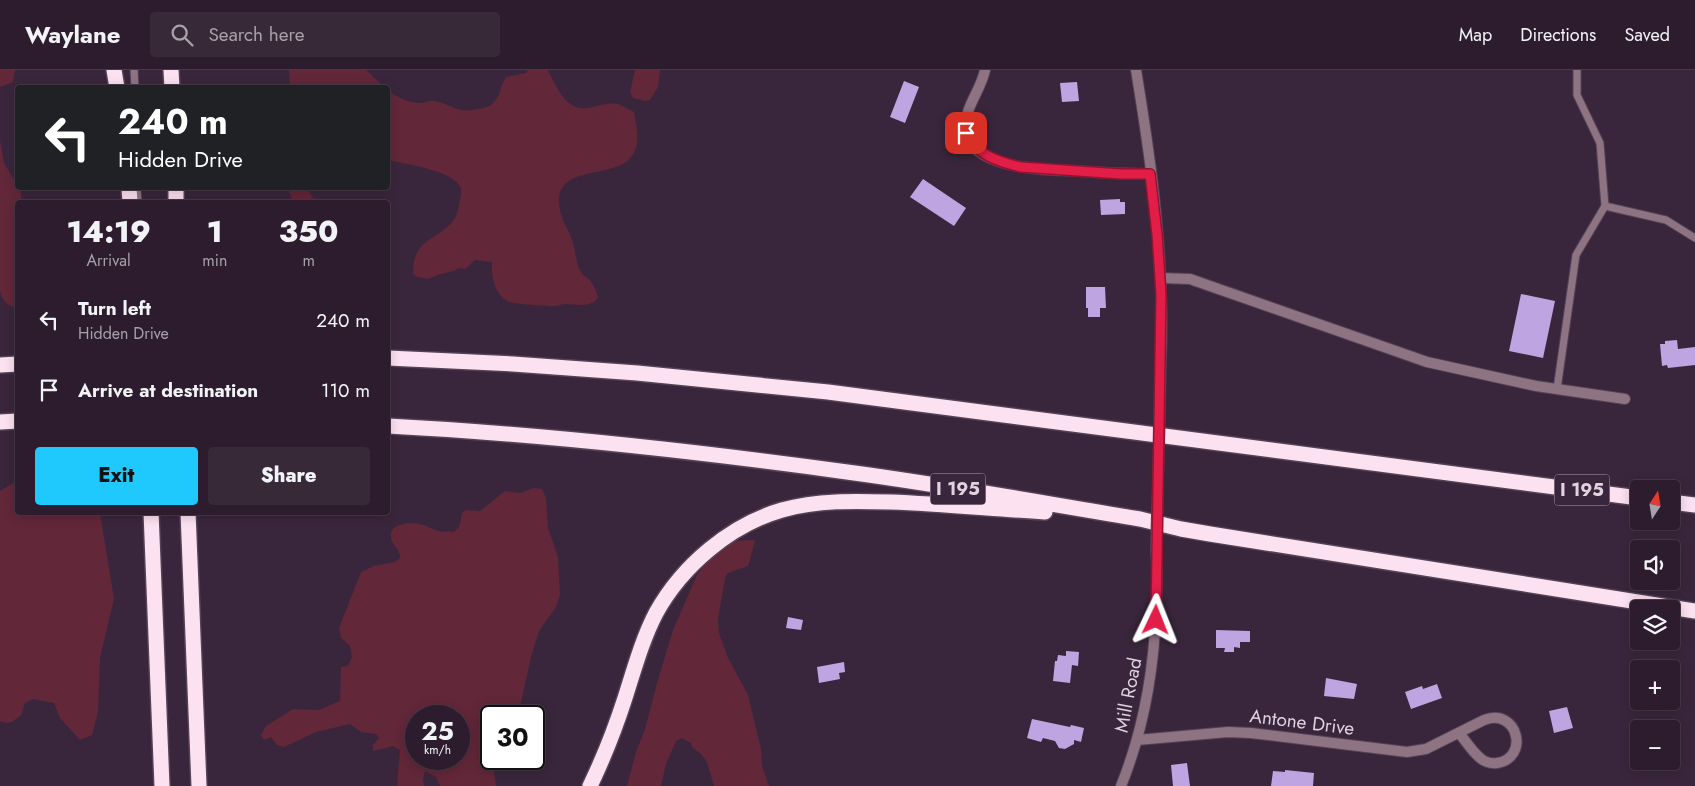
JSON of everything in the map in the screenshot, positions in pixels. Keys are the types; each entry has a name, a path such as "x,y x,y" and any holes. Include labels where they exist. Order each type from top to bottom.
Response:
{"highway":[{"path":"114,70 116,85"},
{"path":"171,70 172,85"},
{"path":"0,356 15,357"},
{"name":"I 195","path":"390,358 637,373 819,391 1630,497"},
{"path":"0,365 15,364"},
{"path":"0,422 15,421"},
{"name":"I 195","path":"390,426 558,438 848,472 1140,519 1181,529 1695,611"},
{"path":"590,786 609,745 644,641 663,601 681,577 706,553 733,533 757,520 781,510 796,507 825,502 856,501 944,505 1140,519"},
{"path":"1680,503 1695,505"},
{"path":"151,515 162,786"},
{"path":"188,515 199,786"}],"street":[{"path":"985,70 982,81 966,115 966,133 970,141 984,154 1006,164 1038,169 1150,174"},
{"name":"Mill Road","path":"1121,786 1144,716 1152,669 1156,596 1162,319 1150,174 1136,70"},
{"path":"1160,278 1198,282 1427,362 1557,389 1625,399"},
{"name":"Antone Drive","path":"1137,740 1228,732 1251,732 1407,752 1426,749 1459,732 1484,720 1498,718 1511,725 1516,734 1516,744 1513,753 1506,760 1492,763 1479,757 1459,732"}],"lane":[{"path":"134,70 135,85"},
{"path":"1557,389 1576,255 1605,206 1600,143 1577,95 1577,70"},
{"path":"1605,206 1666,220 1695,238"}],"shaded area":[{"path":"0,70 15,70 13,82 0,87"},
{"path":"289,70 366,70 382,85 290,85"},
{"path":"528,70 548,70 564,98 577,107 588,108 606,104 617,104 634,112 637,141 635,150 628,160 618,166 579,176 568,182 561,190 560,209 573,243 578,265 582,273 595,288 598,297 589,304 550,306 507,301 496,289 492,262 475,260 465,269 459,268 428,279 417,277 413,273 417,252 428,241 449,226 455,218 461,190 454,180 446,175 426,168 390,160 390,91 409,101 418,103 440,102 459,109 470,110 491,105 497,98 506,77 526,73"},
{"path":"635,70 660,70 658,87 650,100 645,101 633,98 630,92"},
{"path":"0,140 4,163 15,182 15,190 20,190 22,200 15,200 15,307 6,303 0,291"},
{"path":"289,190 308,190 314,200 292,200"},
{"path":"15,482 15,515 100,515 114,599 100,658 98,712 92,735 80,740 60,718 54,703 33,699 25,703 21,715 12,722 0,721 0,491"},
{"path":"534,488 542,489 546,498 548,528 558,557 560,595 556,607 539,631 520,705 480,705 480,770 494,770 496,786 440,786 436,777 425,771 424,786 397,786 400,750 393,746 373,751 373,745 379,738 376,734 361,732 350,724 316,732 284,747 277,745 271,737 264,740 261,735 266,726 293,709 319,710 340,701 341,667 348,666 352,657 350,646 341,638 339,628 361,572 374,566 395,562 400,558 399,551 391,537 392,530 399,525 416,523 438,531 454,532 459,527 462,513 466,510 480,511 505,491 520,493"},
{"path":"754,540 748,566 728,573 725,578 718,619 719,633 728,658 748,695 761,749 762,766 769,786 714,786 707,762 692,747 691,743 682,738 676,741 666,764 661,786 627,786 673,630 697,575 716,550 728,541"}],"building":[{"path":"904,81 919,87 905,123 890,117"},
{"path":"1077,82 1079,101 1062,102 1060,83"},
{"path":"923,179 966,208 954,226 910,197"},
{"path":"1120,199 1120,202 1125,202 1125,214 1101,215 1100,200"},
{"path":"1086,287 1105,287 1106,308 1100,308 1100,317 1088,317"},
{"path":"1521,294 1555,301 1543,358 1509,351"},
{"path":"1677,340 1678,349 1695,347 1695,365 1668,368 1667,365 1662,366 1660,344 1665,344 1665,341"},
{"path":"788,617 803,620 801,630 786,628"},
{"path":"1216,630 1250,631 1250,642 1240,642 1240,648 1234,647 1234,652 1224,652 1225,648 1216,648"},
{"path":"1066,651 1079,652 1078,666 1072,665 1070,683 1053,681 1055,661 1057,661 1058,655 1066,656"},
{"path":"844,662 845,672 839,673 840,679 819,683 817,667"},
{"path":"1326,678 1357,684 1354,699 1324,696"},
{"path":"1437,684 1442,698 1411,709 1405,692 1422,686 1423,689"},
{"path":"1567,707 1573,728 1554,733 1549,711"},
{"path":"1032,719 1084,728 1081,742 1074,740 1074,744 1065,749 1059,748 1055,741 1043,738 1041,742 1027,738"},
{"path":"1187,763 1190,786 1173,786 1171,765"},
{"path":"1285,770 1314,773 1313,786 1271,786 1273,771 1285,772"}],"route":[{"path":"966,133 976,148 984,154 1006,164 1038,169 1150,174 1157,234 1162,319 1156,620"}]}
